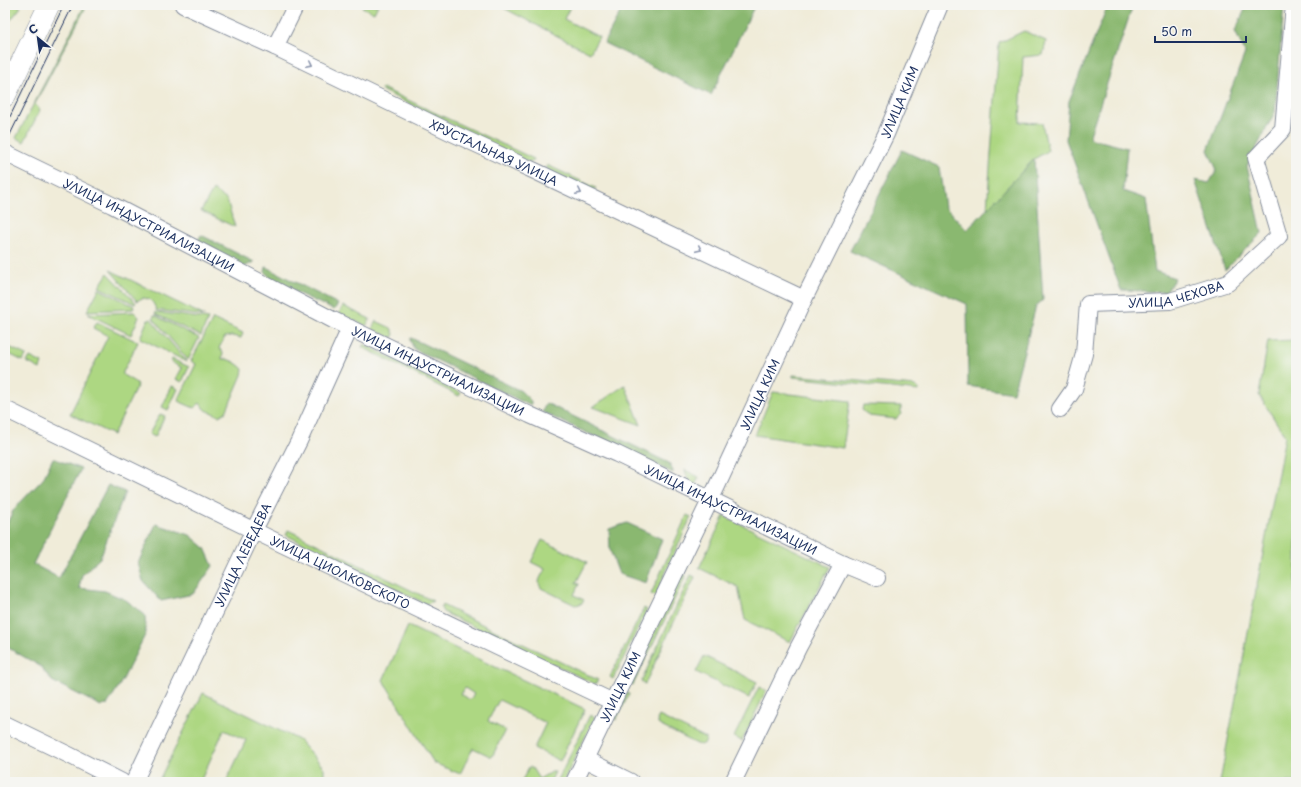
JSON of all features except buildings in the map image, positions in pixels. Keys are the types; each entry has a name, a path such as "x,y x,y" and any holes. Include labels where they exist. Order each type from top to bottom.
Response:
{"main road":[{"path":"5,96 49,5"}],"street":[{"name":"ХРУСТАЛЬНАЯ УЛИЦА","path":"183,5 275,47 450,132 804,299"},
{"path":"275,47 296,5"},
{"name":"УЛИЦА КИМ","path":"574,782 711,499 804,299 886,134 940,5"},
{"name":"УЛИЦА ЧЕХОВА","path":"1060,409 1074,389 1084,354 1088,304 1170,301 1228,283 1279,236 1256,158 1283,129 1294,5"},
{"name":"УЛИЦА ИНДУСТРИАЛИЗАЦИИ","path":"5,152 112,205 350,328 524,412 617,454 843,564 877,578"},
{"name":"УЛИЦА ЛЕБЕДЕВА","path":"134,782 254,530 299,441 350,328"},
{"name":"УЛИЦА ЦИОЛКОВСКОГО","path":"5,409 613,702"},
{"path":"733,782 795,654 843,564"},
{"path":"5,724 122,782"},
{"path":"585,759 631,782"}],"green space":[{"path":"5,5 17,5 21,7 5,27"},
{"path":"85,5 87,5 35,104 40,110 24,142 16,138"},
{"path":"363,5 378,5 374,13 362,7"},
{"path":"498,5 571,5 564,19 599,37 590,53"},
{"path":"624,5 755,5 711,95 604,43"},
{"path":"1108,5 1133,5 1089,138 1127,148 1123,191 1146,199 1155,271 1175,278 1166,292 1121,290 1066,140 1069,101"},
{"path":"1247,5 1284,5 1275,112 1247,166 1262,233 1225,270 1195,180 1209,183 1217,170 1208,150 1245,53 1235,31"},
{"path":"1024,31 1046,41 1043,55 1023,57 1020,122 1042,123 1048,151 1034,159 987,209 999,43"},
{"path":"382,88 534,159 533,161 528,162 381,90"},
{"path":"902,150 939,167 945,207 967,230 1034,159 1043,300 1036,306 1013,393 968,386 967,304 850,251"},
{"path":"547,165 596,188 593,191 550,172 546,167"},
{"path":"213,190 227,200 235,227 201,211"},
{"path":"201,235 254,262 244,267 197,242"},
{"path":"266,267 338,304 334,310 274,282 265,272"},
{"path":"110,270 205,316 156,310 153,303 148,299 142,298 137,301"},
{"path":"108,273 136,303 135,304 99,287"},
{"path":"99,289 134,306 133,309 87,311"},
{"path":"343,306 370,319 366,326 339,313"},
{"path":"134,312 139,317 131,335 88,314"},
{"path":"156,312 208,319 201,336 155,314"},
{"path":"154,315 199,338 188,360 153,318"},
{"path":"151,319 187,362 140,338 147,321"},
{"path":"213,319 243,333 241,338 232,336 225,337 219,348 223,353 222,359 228,359 243,369 242,375 226,412 219,416 204,409 200,403 194,408 178,401 196,364 191,361"},
{"path":"376,321 391,328 394,334 392,338 372,329"},
{"path":"97,322 138,342 123,372 123,375 138,384 113,435 70,414 108,336 93,328"},
{"path":"1296,333 1296,782 1220,782 1285,436 1259,395 1268,341 1295,340"},
{"path":"411,338 521,391 531,401 531,404 529,405 414,349 410,340"},
{"path":"364,344 461,393 459,396 362,347"},
{"path":"5,345 26,355 23,361 5,352"},
{"path":"30,357 42,363 40,369 27,362"},
{"path":"172,359 189,367 182,382 176,379 182,368 171,362"},
{"path":"793,375 915,386 919,389 919,391 793,377"},
{"path":"625,385 641,425 593,407"},
{"path":"172,386 178,389 168,410 162,407"},
{"path":"773,392 850,401 843,448 755,435"},
{"path":"546,403 669,463 673,473 542,412"},
{"path":"863,405 901,406 901,414 896,419 869,416 862,410"},
{"path":"160,414 165,416 155,437 149,434"},
{"path":"53,458 81,469 33,564 59,578 108,485 125,492 100,558 82,575 79,588 105,591 126,600 145,615 146,633 122,681 107,705 101,706 52,681 40,666 5,646 5,527 14,509 43,479"},
{"path":"685,470 699,477 695,485 688,480"},
{"path":"687,515 691,517 655,596 651,594"},
{"path":"724,516 830,567 790,642 745,620 738,587 699,568"},
{"path":"627,523 662,539 646,583 619,574 610,550 609,529"},
{"path":"156,524 190,535 205,548 213,566 193,594 161,601 143,581 138,563"},
{"path":"288,530 433,601 426,604 286,535"},
{"path":"542,540 587,562 576,583 579,584 574,595 584,600 581,604 575,605 541,588 539,581 545,569 531,562"},
{"path":"682,574 686,575 633,685 630,684"},
{"path":"691,575 695,577 645,684 641,682"},
{"path":"442,605 598,680 595,684 443,612 441,608"},
{"path":"644,608 647,610 613,679 610,677"},
{"path":"408,626 585,709 560,761 534,748 546,723 499,700 488,721 505,730 492,757 473,748 460,774 434,763 383,680","holes":["465,688 474,694 470,700 461,694"]},
{"path":"704,656 757,682 749,698 696,672"},
{"path":"759,687 766,691 742,741 734,737"},
{"path":"626,692 629,694 616,720 613,718"},
{"path":"203,693 299,740 324,768 324,782 231,782 227,780 246,740 224,730 200,782 158,782"},
{"path":"590,715 595,717 563,782 557,782"},
{"path":"659,716 706,739 705,743 701,745 697,744 659,725 657,720"},
{"path":"529,767 532,768 539,779 551,772 555,772 550,782 521,782"}],"tram line":[{"path":"5,127 64,5"},
{"path":"5,145 73,5"}]}
